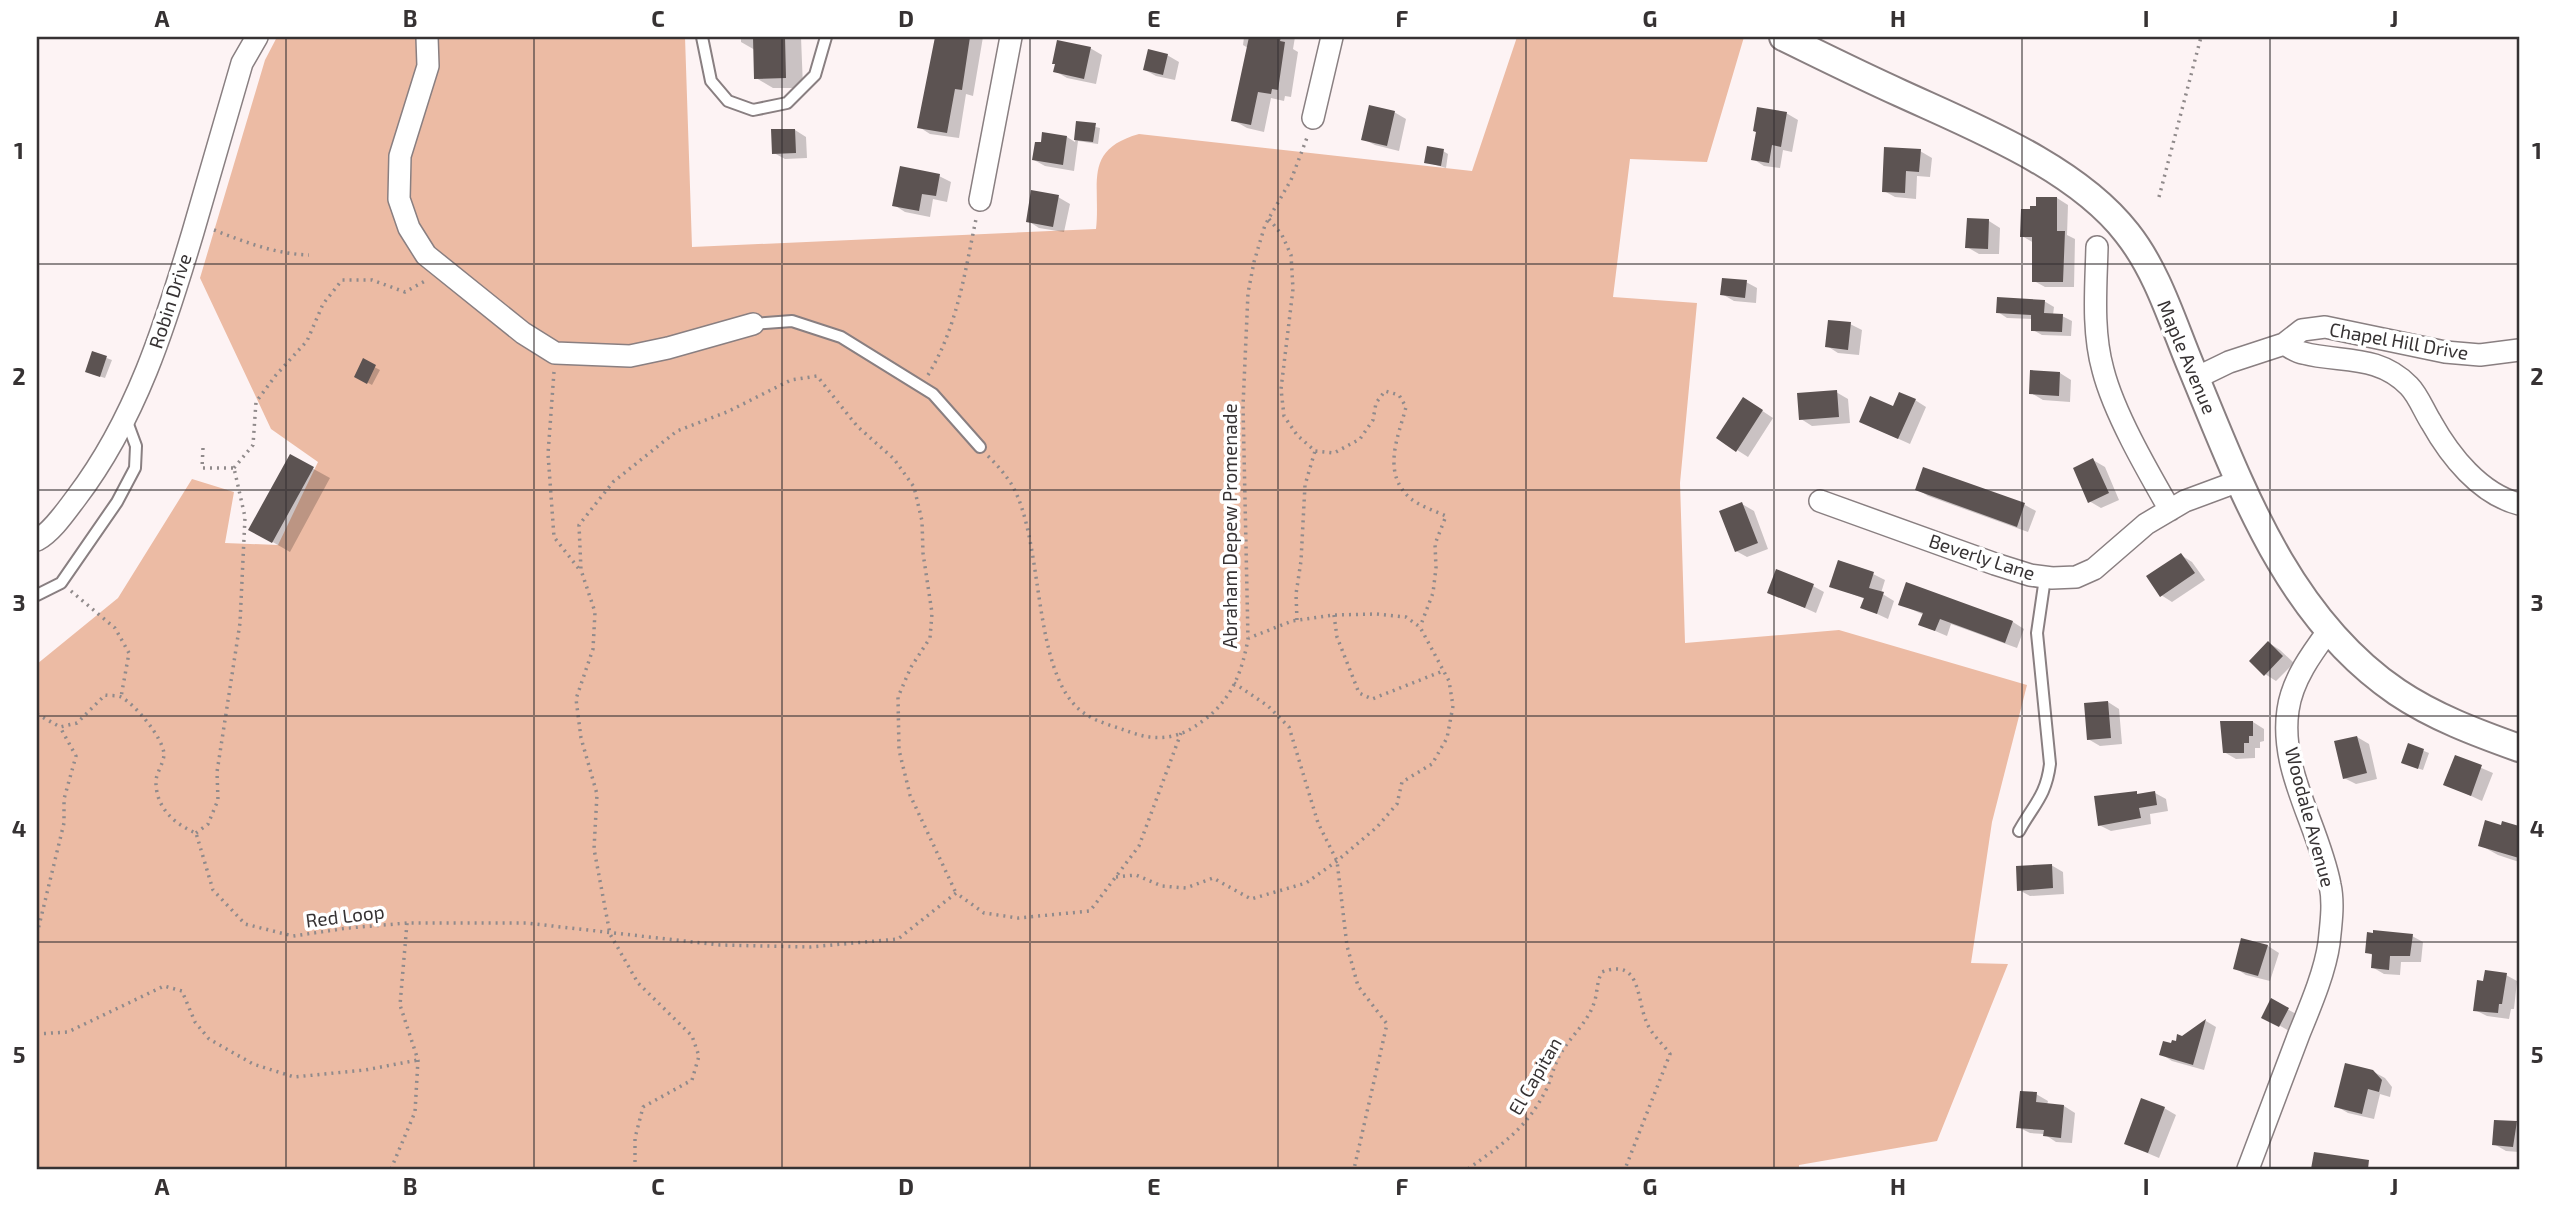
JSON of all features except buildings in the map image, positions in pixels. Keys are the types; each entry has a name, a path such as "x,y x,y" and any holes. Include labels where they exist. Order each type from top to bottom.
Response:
{"street":[{"name":"Robin Drive","path":"37,540 67,510 94,474 126,419 144,380 178,282 242,64 257,37"},
{"path":"427,37 428,66 400,156 399,199 409,228 426,255 523,334 555,353 630,356 754,324"},
{"path":"980,200 1011,37"},
{"path":"1312,118 1332,37"},
{"name":"Maple Avenue","path":"1797,40 1989,133 2066,178 2096,200 2128,234 2154,278 2239,481 2283,569 2329,630 2352,656 2397,692 2466,729 2519,748"},
{"path":"2096,247 2096,310 2102,369 2119,411 2170,510"},
{"name":"Chapel Hill Drive","path":"2196,378 2229,362 2284,344 2302,330 2325,327 2445,352 2480,355 2519,349"},
{"name":"Chapel Hill Drive","path":"2284,344 2301,353 2343,357 2384,367 2410,386 2443,444 2471,475 2497,496 2519,505"},
{"name":"Beverly Lane","path":"1820,501 1995,564 2045,578 2076,577 2094,569 2146,524 2185,501 2239,481"},
{"name":"Woodale Avenue","path":"2248,1169 2310,1006 2328,946 2332,902 2330,884 2314,828 2297,785 2287,732 2288,709 2294,690 2310,655 2329,630"}],"lane":[{"path":"702,37 711,81 728,102 753,110 788,103 815,75 826,37"},
{"path":"754,324 792,321 841,337 933,394 980,447"},
{"path":"37,595 61,583 117,502 135,468 136,446 126,419"},
{"path":"2020,831 2042,797 2047,784 2049,755 2037,633 2045,578"}],"path":[{"path":"2159,197 2201,37"},
{"name":"Abraham Depew Promenade","path":"980,447 1013,486 1023,512 1047,639 1063,688 1080,710 1098,721 1146,738 1167,738 1204,721 1223,702 1242,669 1248,639 1243,435 1248,293 1254,262 1269,219 1303,152 1312,118"},
{"path":"920,386 943,345 960,299 980,200"},
{"path":"1269,219 1282,235 1291,255 1293,289 1281,389 1284,416 1297,435 1315,451 1334,453 1360,439 1373,420 1376,403 1385,391 1399,395 1406,407 1395,437 1392,468 1412,499 1446,516 1435,544 1433,593 1420,627"},
{"path":"195,223 260,247 288,254 309,255"},
{"path":"234,468 253,445 256,402 307,341 323,304 342,280 372,280 405,292 447,272"},
{"path":"555,353 548,454 554,537 580,570"},
{"path":"635,1169 635,1138 643,1107 692,1080 699,1056 692,1036 638,983 610,934 594,849 597,794 581,738 576,699 593,649 595,612 580,570 579,525 613,482 677,431 727,412 791,380 817,376 857,426 894,459 914,486 922,521 923,553 932,613 930,638 911,667 898,697 899,750 910,795 956,893 984,913 1018,918 1090,911 1139,846 1181,733"},
{"path":"203,448 202,468 234,468"},
{"path":"1297,620 1296,594 1306,485 1315,451"},
{"path":"60,727 77,723 105,695 121,697 154,730 164,754 156,779 158,800 179,826 196,833 208,824 218,800 217,772 240,623 246,517 234,468"},
{"path":"61,583 116,628 129,653 121,697"},
{"path":"1116,877 1136,875 1162,886 1186,888 1213,878 1251,899 1306,883 1377,827 1397,804 1402,782 1432,764 1447,738 1454,706 1449,681 1420,627 1406,617 1376,614 1334,615 1297,620 1248,639"},
{"path":"1334,615 1337,637 1359,693 1372,699 1443,670"},
{"path":"1234,683 1268,706 1289,727 1318,823 1337,861 1347,946 1359,986 1387,1024 1354,1169"},
{"path":"37,714 60,727 76,756 64,799 64,823 37,934"},
{"name":"Red Loop","path":"196,833 212,890 245,924 293,936 407,923 400,1005 418,1060 415,1112 391,1169"},
{"path":"407,923 526,923 720,945 797,947 898,939 956,893"},
{"name":"El Capitan","path":"1468,1169 1516,1134 1534,1110 1548,1086 1552,1069 1563,1049 1579,1031 1594,1003 1597,981 1602,972 1613,967 1626,971 1638,986 1647,1025 1670,1054 1625,1169"},
{"path":"37,1034 68,1032 164,986 182,991 195,1022 209,1039 253,1064 294,1077 365,1070 418,1060"}],"shaded area":[{"path":"277,37 685,37 692,247 1096,229 1098,171 1102,159 1109,149 1139,134 1472,171 1517,37 1744,37 1707,162 1630,159 1613,297 1697,303 1680,483 1685,643 1839,630 2027,685 1992,822 1971,963 2008,964 1937,1141 1799,1165 1799,1169 37,1169 37,664 118,598 192,479 234,492 225,543 278,545 318,462 271,429 200,278 265,60"}]}
